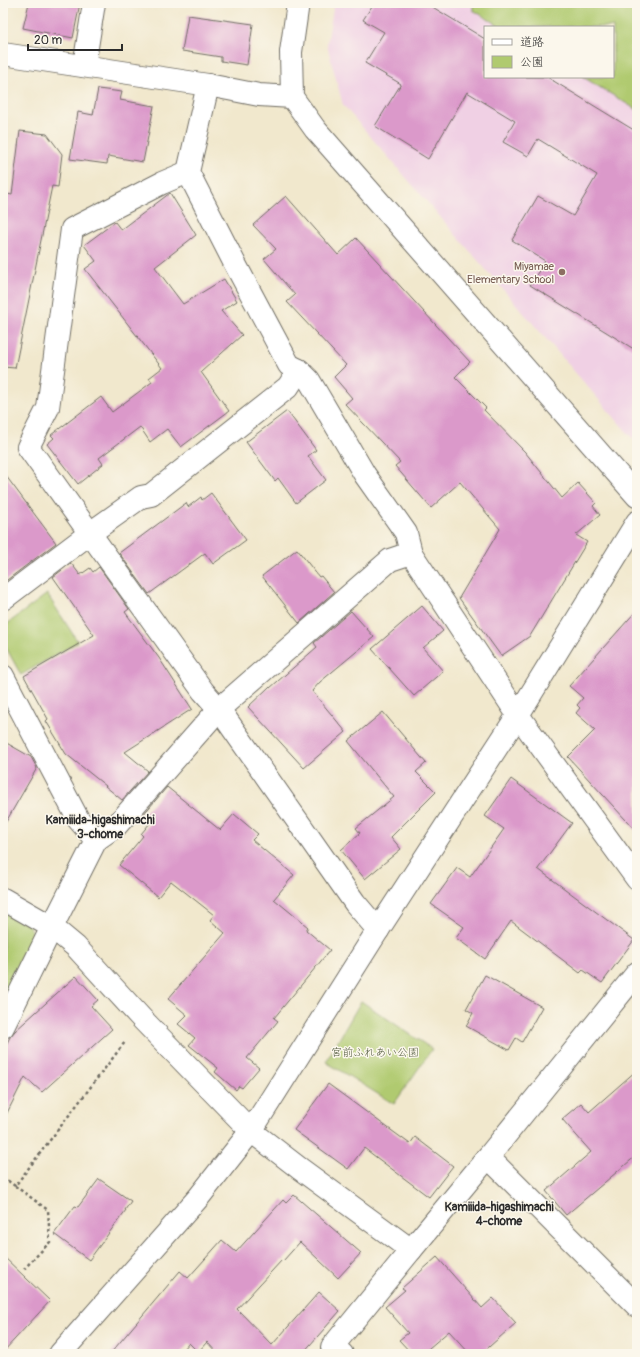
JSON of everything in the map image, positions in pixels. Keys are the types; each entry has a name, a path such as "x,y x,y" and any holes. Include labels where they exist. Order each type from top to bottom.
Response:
{"street":[{"path":"84,66 94,3"},
{"path":"298,3 291,52 292,97 315,129 637,496"},
{"path":"3,54 208,85 259,95 292,97"},
{"path":"208,85 188,172 289,365 299,370 309,380 365,474 406,533 411,553 518,714 637,879"},
{"path":"188,172 162,183 72,229 48,408 28,447 203,691 219,709 355,903 378,930"},
{"path":"3,599 89,534 141,498 151,495 288,387 299,370"},
{"path":"60,1354 198,1197 251,1131 378,930 518,714 637,522"},
{"path":"3,1027 96,840 116,826 219,709 390,560 411,553"},
{"path":"3,676 78,819 96,840"},
{"path":"3,899 52,927 76,947 143,1020 251,1131 411,1250"},
{"path":"332,1352 411,1250 637,973"},
{"path":"488,1157 637,1306"}],"path":[{"path":"16,1186 143,1020"},
{"path":"3,1177 48,1210 50,1242 24,1269"}],"shaded area":[{"name":"Miyamae Elementary School","path":"334,3 637,3 637,438 633,439 343,105 327,45"}],"green space":[{"path":"473,3 637,3 637,110 585,78 614,78 614,26 499,26 473,10"},
{"path":"47,594 78,642 21,675 3,642 3,627"},
{"path":"3,910 29,924 35,940 3,1002"},
{"name":"宮前ふれあい公園","path":"361,1001 432,1049 394,1104 326,1062"}],"building":[{"path":"29,3 80,3 73,38 23,28"},
{"path":"374,3 426,3 484,38 484,78 549,78 637,132 637,351 530,285 545,261 512,240 538,196 573,216 597,175 538,139 528,156 503,142 515,121 467,92 428,159 375,126 401,84 365,63 384,32 363,20"},
{"path":"188,15 253,24 247,65 221,61 221,57 182,51"},
{"path":"98,89 122,92 120,100 154,106 143,162 108,156 107,164 70,159 78,112 93,115"},
{"path":"20,131 47,134 62,154 58,187 52,186 15,368 3,367 3,193 12,195"},
{"path":"170,193 196,235 155,267 183,304 224,279 237,301 221,311 242,335 201,372 229,411 181,447 167,429 150,442 140,427 99,458 103,464 78,484 47,444 54,438 51,435 101,397 112,412 152,382 149,378 162,368 85,269 96,261 84,245 115,222 121,230"},
{"path":"286,196 338,255 356,238 470,362 455,377 486,408 484,410 525,452 562,498 578,483 596,503 593,506 600,515 576,535 587,542 530,636 501,656 459,598 500,529 460,482 431,508 395,466 400,462 345,404 352,398 334,377 346,365 287,302 295,295 264,259 276,249 253,225"},
{"path":"287,411 316,450 308,456 326,480 296,503 278,478 275,481 246,442"},
{"path":"3,472 56,543 3,583"},
{"path":"211,493 246,540 213,564 205,553 149,594 119,553 186,503 188,507 201,497 202,500"},
{"path":"297,549 319,577 321,576 334,592 299,623 262,576"},
{"path":"71,563 80,575 90,568 93,572 99,567 129,609 125,612 159,658 192,709 125,752 148,771 122,800 66,754 46,721 48,719 24,676 94,635 53,577"},
{"path":"422,606 443,631 423,648 443,671 414,696 372,649"},
{"path":"637,610 637,832 568,757 595,730 576,713 580,708 577,705 583,698 569,686"},
{"path":"351,611 374,637 320,682 312,691 346,732 304,768 248,707 269,687 270,688 317,647 314,643"},
{"path":"383,712 426,763 416,772 436,792 391,837 401,849 365,879 341,850 360,833 356,828 394,797 348,741"},
{"path":"3,741 31,757 37,768 3,827"},
{"path":"511,779 572,823 538,869 634,940 602,983 583,970 580,973 511,921 485,959 456,938 464,927 431,904 457,868 470,877 504,829 485,816"},
{"path":"167,787 220,830 234,814 258,834 252,840 294,875 274,899 308,927 306,930 330,950 274,1018 278,1021 247,1058 259,1068 242,1088 239,1086 236,1090 215,1072 218,1068 189,1045 195,1038 178,1024 187,1015 168,999 225,933 210,920 214,915 171,881 158,897 119,865 143,836 141,834 150,823 142,816"},
{"path":"485,975 542,1007 522,1042 516,1038 509,1050 466,1026 473,1013 466,1009"},
{"path":"76,976 98,1000 91,1006 112,1029 42,1092 25,1077 3,1121 3,1051 10,1037"},
{"path":"637,1070 637,1155 566,1215 546,1191 591,1152 562,1119 581,1103 589,1112"},
{"path":"328,1084 410,1144 415,1137 453,1166 429,1197 364,1148 348,1169 294,1130"},
{"path":"99,1179 131,1201 89,1260 54,1234 75,1206 78,1207"},
{"path":"294,1195 361,1253 338,1278 300,1242 237,1309 272,1345 319,1292 340,1311 302,1354 218,1354 207,1342 198,1352 189,1343 180,1354 110,1354 180,1271 188,1278 222,1240 236,1252 283,1200 286,1203"},
{"path":"3,1256 50,1301 3,1352"},
{"path":"437,1257 482,1308 493,1298 516,1323 481,1354 470,1354 449,1331 422,1354 412,1354 399,1340 408,1333 385,1307 405,1290 402,1288"}],"place":[{"name":"Miyamae Elementary School","path":"562,272"}],"district":[{"name":"Kamiiida-higashimachi 3-chome","path":"100,827"},
{"name":"Kamiiida-higashimachi 4-chome","path":"499,1214"}]}
